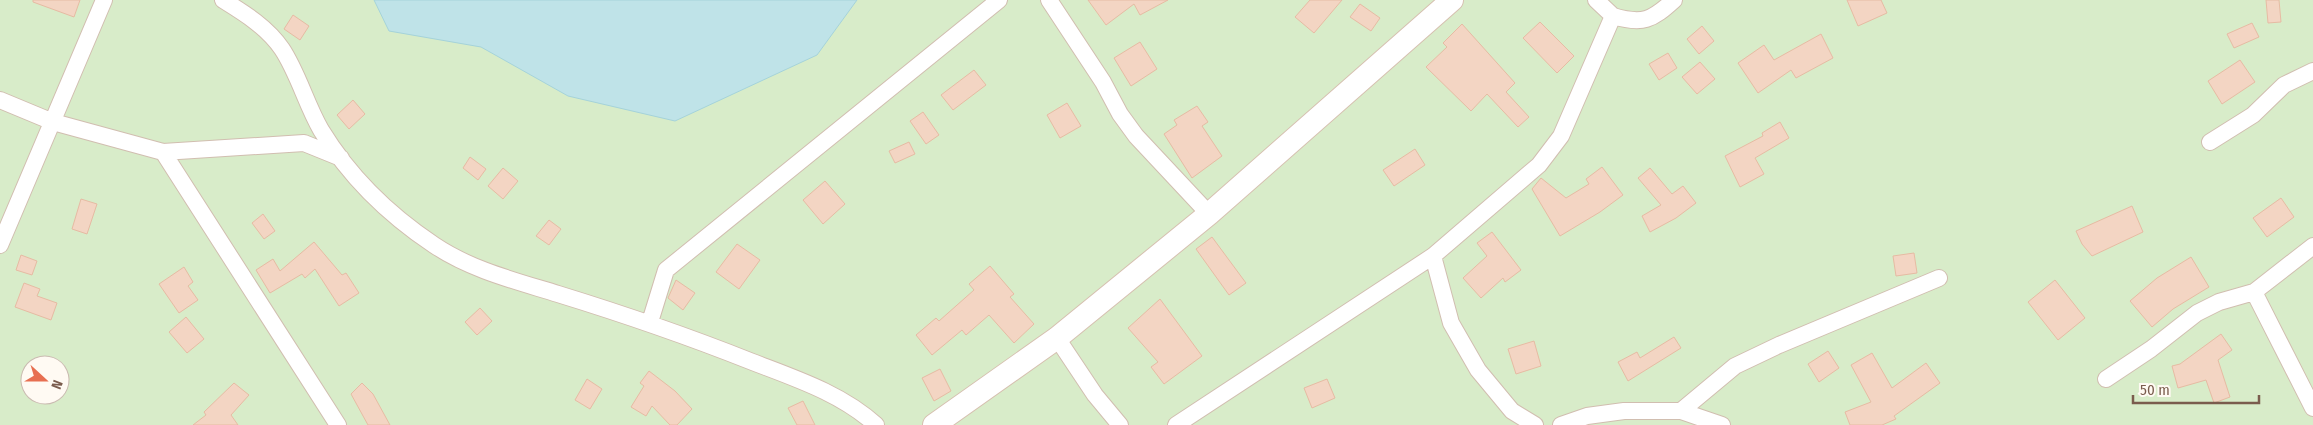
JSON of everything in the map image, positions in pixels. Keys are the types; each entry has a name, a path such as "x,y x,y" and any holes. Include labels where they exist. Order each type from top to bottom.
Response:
{"main road":[{"path":"934,425 1057,338 1209,214 1274,159 1452,0"}],"street":[{"path":"0,245 104,0"},
{"path":"223,0 266,31 282,50 321,129 358,181 393,215 435,246 480,270 650,322 833,394 862,412 876,425"},
{"path":"650,322 666,270 999,0"},
{"path":"1049,0 1103,82 1120,114 1136,136 1209,214"},
{"path":"1596,0 1613,16 1632,22 1648,19 1674,0"},
{"path":"1176,425 1433,256 1539,165 1561,136 1613,16"},
{"path":"2210,142 2253,115 2284,85 2313,71"},
{"path":"0,100 53,122 163,152 304,144 341,158"},
{"path":"163,152 338,425"},
{"path":"2106,378 2151,349 2197,313 2219,302 2254,292 2313,246"},
{"path":"1433,256 1451,323 1478,370 1512,411 1535,425"},
{"path":"1680,411 1735,366 1779,345 1940,278"},
{"path":"2254,292 2313,408"},
{"path":"1057,338 1094,395 1120,425"},
{"path":"1561,425 1587,416 1624,411 1680,411 1722,425"}],"green space":[{"path":"0,0 2313,0 2313,425 0,425"}],"water":[{"path":"374,0 857,0 817,55 675,121 568,96 481,47 389,31"}],"building":[{"path":"33,0 80,0 74,17 33,2"},
{"path":"1088,0 1168,0 1140,15 1134,4 1106,25"},
{"path":"1310,0 1342,0 1314,33 1295,17"},
{"path":"1847,0 1881,0 1887,13 1858,26"},
{"path":"2266,0 2279,0 2281,22 2268,23"},
{"path":"1360,4 1380,18 1371,31 1350,17"},
{"path":"293,15 309,26 300,40 284,29"},
{"path":"1540,22 1574,56 1557,73 1523,38"},
{"path":"2252,23 2259,37 2234,48 2227,34"},
{"path":"1462,24 1515,83 1506,92 1529,117 1518,127 1487,94 1471,111 1426,67 1447,47 1443,43"},
{"path":"1702,26 1714,41 1699,54 1687,39"},
{"path":"1821,34 1833,58 1796,78 1791,70 1758,93 1738,63 1764,45 1774,60"},
{"path":"1140,42 1157,69 1131,86 1114,58"},
{"path":"1668,53 1677,68 1659,80 1649,64"},
{"path":"2240,60 2255,82 2222,104 2208,81"},
{"path":"1700,62 1715,79 1697,94 1682,77"},
{"path":"974,70 986,85 953,110 941,95"},
{"path":"353,100 365,114 349,129 337,115"},
{"path":"1067,103 1081,126 1060,138 1047,115"},
{"path":"1197,106 1208,122 1202,126 1222,156 1192,178 1164,134 1177,125 1174,120"},
{"path":"923,112 939,135 926,144 910,121"},
{"path":"1780,122 1789,138 1755,158 1764,174 1740,187 1725,156 1763,136 1762,133"},
{"path":"909,142 915,154 895,163 889,151"},
{"path":"1415,149 1425,165 1394,186 1383,170"},
{"path":"470,157 486,169 478,180 463,168"},
{"path":"1602,167 1623,195 1600,212 1560,236 1532,189 1541,178 1566,198 1589,184 1586,179"},
{"path":"503,168 518,181 503,199 488,186"},
{"path":"1650,168 1672,194 1683,186 1696,203 1676,218 1650,232 1642,216 1661,205 1638,178"},
{"path":"825,181 845,204 823,224 803,200"},
{"path":"2281,198 2294,217 2267,237 2253,218"},
{"path":"81,199 97,204 87,234 72,229"},
{"path":"2132,206 2143,232 2092,256 2082,244 2076,231"},
{"path":"263,214 275,231 264,239 252,223"},
{"path":"549,220 561,229 549,245 536,236"},
{"path":"1492,232 1521,270 1505,282 1503,278 1481,298 1463,278 1487,256 1477,243"},
{"path":"1212,237 1246,283 1229,295 1196,249"},
{"path":"314,242 342,275 346,273 359,293 339,306 315,269 305,278 302,274 270,293 256,270 273,259 280,271"},
{"path":"737,244 760,260 739,289 716,272"},
{"path":"1914,253 1917,273 1896,276 1893,256"},
{"path":"21,255 37,261 32,275 16,270"},
{"path":"2191,257 2209,287 2173,309 2152,327 2130,301 2157,278"},
{"path":"990,266 1014,294 1010,297 1034,324 1014,343 989,315 966,335 962,330 932,355 916,335 936,318 939,321 974,290 969,284"},
{"path":"184,267 193,282 188,286 198,300 179,313 159,284"},
{"path":"676,280 695,293 683,310 668,298"},
{"path":"2055,280 2085,318 2058,340 2028,302"},
{"path":"24,283 40,289 37,296 57,303 51,320 15,307"},
{"path":"1160,299 1202,356 1164,384 1151,367 1158,362 1128,328"},
{"path":"480,308 492,321 477,335 465,322"},
{"path":"186,317 204,339 187,353 169,332"},
{"path":"2221,334 2232,350 2218,360 2230,397 2214,403 2206,380 2178,388 2172,366 2180,364"},
{"path":"1674,337 1681,348 1628,381 1618,362 1637,352 1640,358"},
{"path":"1534,341 1541,366 1516,374 1508,349"},
{"path":"1828,351 1839,368 1819,382 1808,364"},
{"path":"1872,353 1892,388 1926,363 1940,383 1894,416 1896,419 1882,425 1850,425 1845,412 1871,402 1851,365"},
{"path":"940,369 951,391 934,401 922,378"},
{"path":"649,371 675,391 692,409 677,425 670,425 652,406 646,416 631,407 644,386 640,383"},
{"path":"587,379 602,389 590,409 575,400"},
{"path":"1327,379 1335,398 1312,408 1304,388"},
{"path":"234,383 249,395 231,415 238,425 193,425 206,415 204,412"},
{"path":"362,383 373,394 390,425 368,425 351,394"},
{"path":"803,401 815,425 797,425 788,408"}]}
